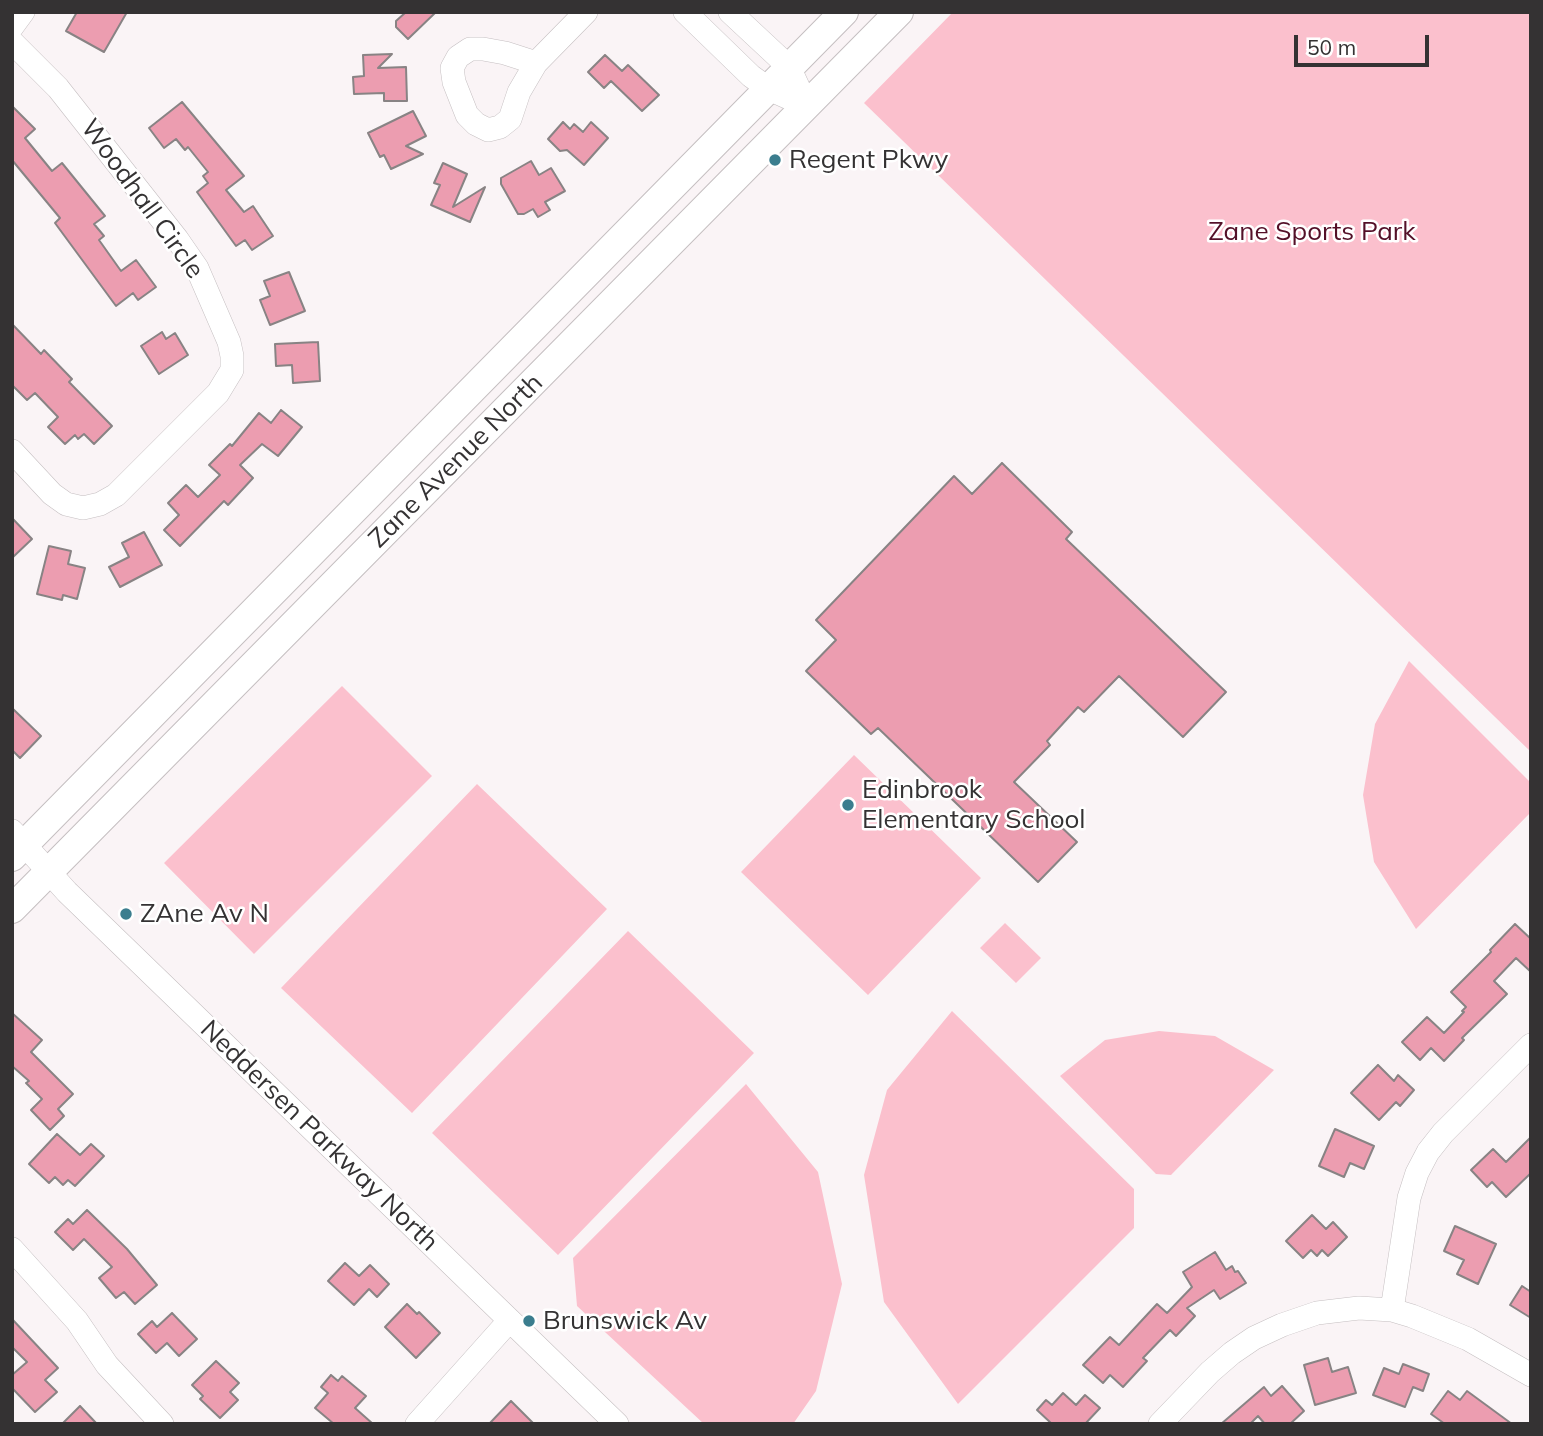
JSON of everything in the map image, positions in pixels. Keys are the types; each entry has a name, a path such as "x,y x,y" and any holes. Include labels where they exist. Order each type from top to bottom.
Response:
{"main road":[{"name":"Zane Avenue North","path":"16,844 844,12"},
{"name":"Zane Avenue North","path":"12,909 899,12"}],"street":[{"path":"12,27 23,12"},
{"path":"536,64 586,12"},
{"path":"685,12 742,68 769,89 807,106"},
{"path":"730,12 789,67 807,106"},
{"name":"Woodhall Circle","path":"12,42 67,98 197,268 229,342 232,370 218,393 116,495 100,504 83,508 66,504 52,494 12,451"},
{"name":"Neddersen Parkway North","path":"16,844 617,1424"},
{"path":"1392,1310 1409,1198 1417,1173 1428,1152 1443,1133 1531,1045"},
{"path":"12,1249 77,1321 107,1365 162,1424"},
{"path":"1160,1424 1224,1359 1263,1333 1317,1314 1359,1308 1392,1310 1442,1326 1531,1375"},
{"path":"417,1424 509,1321"}],"green space":[{"name":"Zane Sports Park","path":"953,12 1531,12 1531,752 864,103"},
{"path":"1409,661 1530,782 1531,800 1531,812 1416,929 1374,862 1363,795 1375,724"},
{"path":"342,686 432,776 254,954 164,863"},
{"path":"854,755 981,878 868,995 741,872"},
{"path":"477,784 607,909 412,1113 281,988"},
{"path":"1005,923 1041,958 1016,983 980,948"},
{"path":"628,931 754,1053 558,1255 432,1133"},
{"path":"952,1011 1134,1189 1134,1228 958,1404 884,1302 864,1175 887,1090"},
{"path":"1159,1031 1215,1036 1274,1070 1171,1175 1156,1174 1060,1076 1105,1040"},
{"path":"746,1084 818,1172 842,1284 816,1391 793,1424 704,1424 577,1306 573,1258"}],"building":[{"path":"77,12 127,12 104,52 66,31"},
{"path":"406,12 436,12 408,39 396,27 396,21"},
{"path":"392,54 378,68 406,67 407,101 384,101 384,93 354,94 353,77 364,76 363,55"},
{"path":"605,55 622,71 628,65 659,95 642,111 611,81 604,88 588,72"},
{"path":"182,102 244,176 226,190 244,212 253,206 273,236 252,250 245,240 236,246 197,192 208,183 203,176 208,172 188,147 185,150 176,139 164,148 149,128"},
{"path":"12,106 35,129 25,138 52,171 62,163 105,216 94,224 104,236 99,240 121,271 136,260 156,287 138,300 133,293 116,306 55,223 60,218 12,160"},
{"path":"413,111 426,136 406,146 423,154 391,169 384,155 380,157 368,133"},
{"path":"563,122 570,129 574,124 583,132 591,122 608,138 584,165 567,150 560,151 548,139"},
{"path":"531,161 539,175 551,168 565,191 545,202 550,210 538,217 533,209 518,214 501,184 501,178"},
{"path":"443,163 467,174 453,207 485,187 470,222 431,205 440,185 434,183"},
{"path":"289,272 305,311 270,325 260,300 270,296 264,281"},
{"path":"12,324 41,354 44,350 72,379 69,382 112,426 94,444 84,434 78,439 75,435 65,444 48,427 58,417 35,393 27,400 12,385"},
{"path":"162,332 166,339 175,333 188,355 159,374 141,346"},
{"path":"318,342 320,381 293,383 292,365 276,366 275,344"},
{"path":"281,410 302,427 278,456 262,444 240,465 253,478 228,505 224,501 180,546 164,530 179,515 168,503 186,485 198,497 220,475 209,465 230,444 232,446 259,413 271,423"},
{"path":"1002,463 1072,532 1066,539 1226,692 1183,737 1119,676 1084,712 1078,707 1047,741 1050,745 1014,782 1077,842 1038,882 878,728 871,734 806,671 836,640 816,620 954,476 972,494"},
{"path":"12,518 32,539 12,558"},
{"path":"144,532 162,565 120,587 109,567 129,557 122,543"},
{"path":"49,546 71,551 68,564 85,568 77,599 63,595 62,600 37,594"},
{"path":"12,708 41,736 20,758 12,750"},
{"path":"1515,924 1531,939 1531,972 1516,958 1494,981 1507,994 1462,1038 1464,1040 1444,1061 1431,1048 1420,1060 1402,1042 1427,1017 1444,1033 1466,1007 1451,992"},
{"path":"12,1013 42,1040 31,1052 73,1094 58,1109 64,1116 50,1130 31,1110 42,1099 26,1083 29,1081 12,1066"},
{"path":"1378,1065 1394,1081 1398,1075 1414,1090 1400,1106 1396,1102 1379,1120 1351,1093"},
{"path":"1335,1129 1374,1146 1364,1169 1350,1163 1344,1177 1319,1166"},
{"path":"57,1134 80,1155 91,1144 104,1156 75,1186 68,1180 63,1185 55,1177 49,1183 29,1164"},
{"path":"1531,1137 1531,1173 1506,1197 1492,1182 1487,1187 1471,1170 1493,1149 1506,1162"},
{"path":"87,1210 127,1249 157,1285 135,1304 124,1292 116,1298 99,1278 112,1267 84,1239 73,1250 55,1232 68,1219 73,1224"},
{"path":"1312,1215 1326,1229 1333,1222 1347,1237 1328,1256 1322,1250 1317,1256 1311,1250 1303,1258 1286,1241"},
{"path":"1455,1226 1496,1244 1478,1284 1457,1274 1464,1260 1444,1251"},
{"path":"1215,1252 1226,1270 1232,1266 1246,1283 1220,1299 1214,1290 1187,1308 1195,1316 1176,1336 1170,1330 1143,1358 1147,1361 1123,1387 1110,1375 1103,1383 1083,1365 1110,1337 1119,1345 1157,1304 1167,1313 1192,1287 1183,1272"},
{"path":"345,1263 359,1276 370,1265 389,1284 377,1297 369,1289 354,1305 328,1281"},
{"path":"1522,1286 1531,1292 1531,1318 1510,1305"},
{"path":"407,1304 440,1333 416,1358 385,1327"},
{"path":"172,1313 197,1339 179,1356 167,1343 156,1353 138,1334 152,1321 157,1327"},
{"path":"12,1319 58,1368 45,1380 57,1392 35,1412 12,1388 12,1375 27,1362 12,1347"},
{"path":"1328,1358 1332,1372 1348,1367 1356,1393 1315,1405 1304,1365"},
{"path":"216,1361 239,1383 230,1392 238,1400 220,1418 200,1399 203,1396 192,1385"},
{"path":"1403,1364 1429,1374 1423,1391 1413,1387 1405,1407 1373,1395 1384,1368 1399,1374"},
{"path":"331,1375 338,1381 342,1376 366,1396 355,1408 373,1424 334,1424 315,1408 328,1393 321,1387"},
{"path":"1282,1386 1304,1411 1290,1424 1265,1424 1258,1416 1250,1424 1221,1424 1264,1387 1271,1396"},
{"path":"1448,1391 1460,1400 1467,1391 1512,1424 1445,1424 1431,1414"},
{"path":"1063,1393 1076,1405 1085,1395 1100,1408 1085,1424 1052,1424 1037,1410 1046,1400 1052,1405"},
{"path":"511,1401 534,1424 489,1424"},
{"path":"80,1406 97,1424 62,1424"}],"place":[{"name":"Regent Pkwy","path":"775,160"},
{"name":"Edinbrook Elementary School","path":"848,805"},
{"name":"ZAne Av N","path":"126,914"},
{"name":"Brunswick Av","path":"529,1321"}]}
